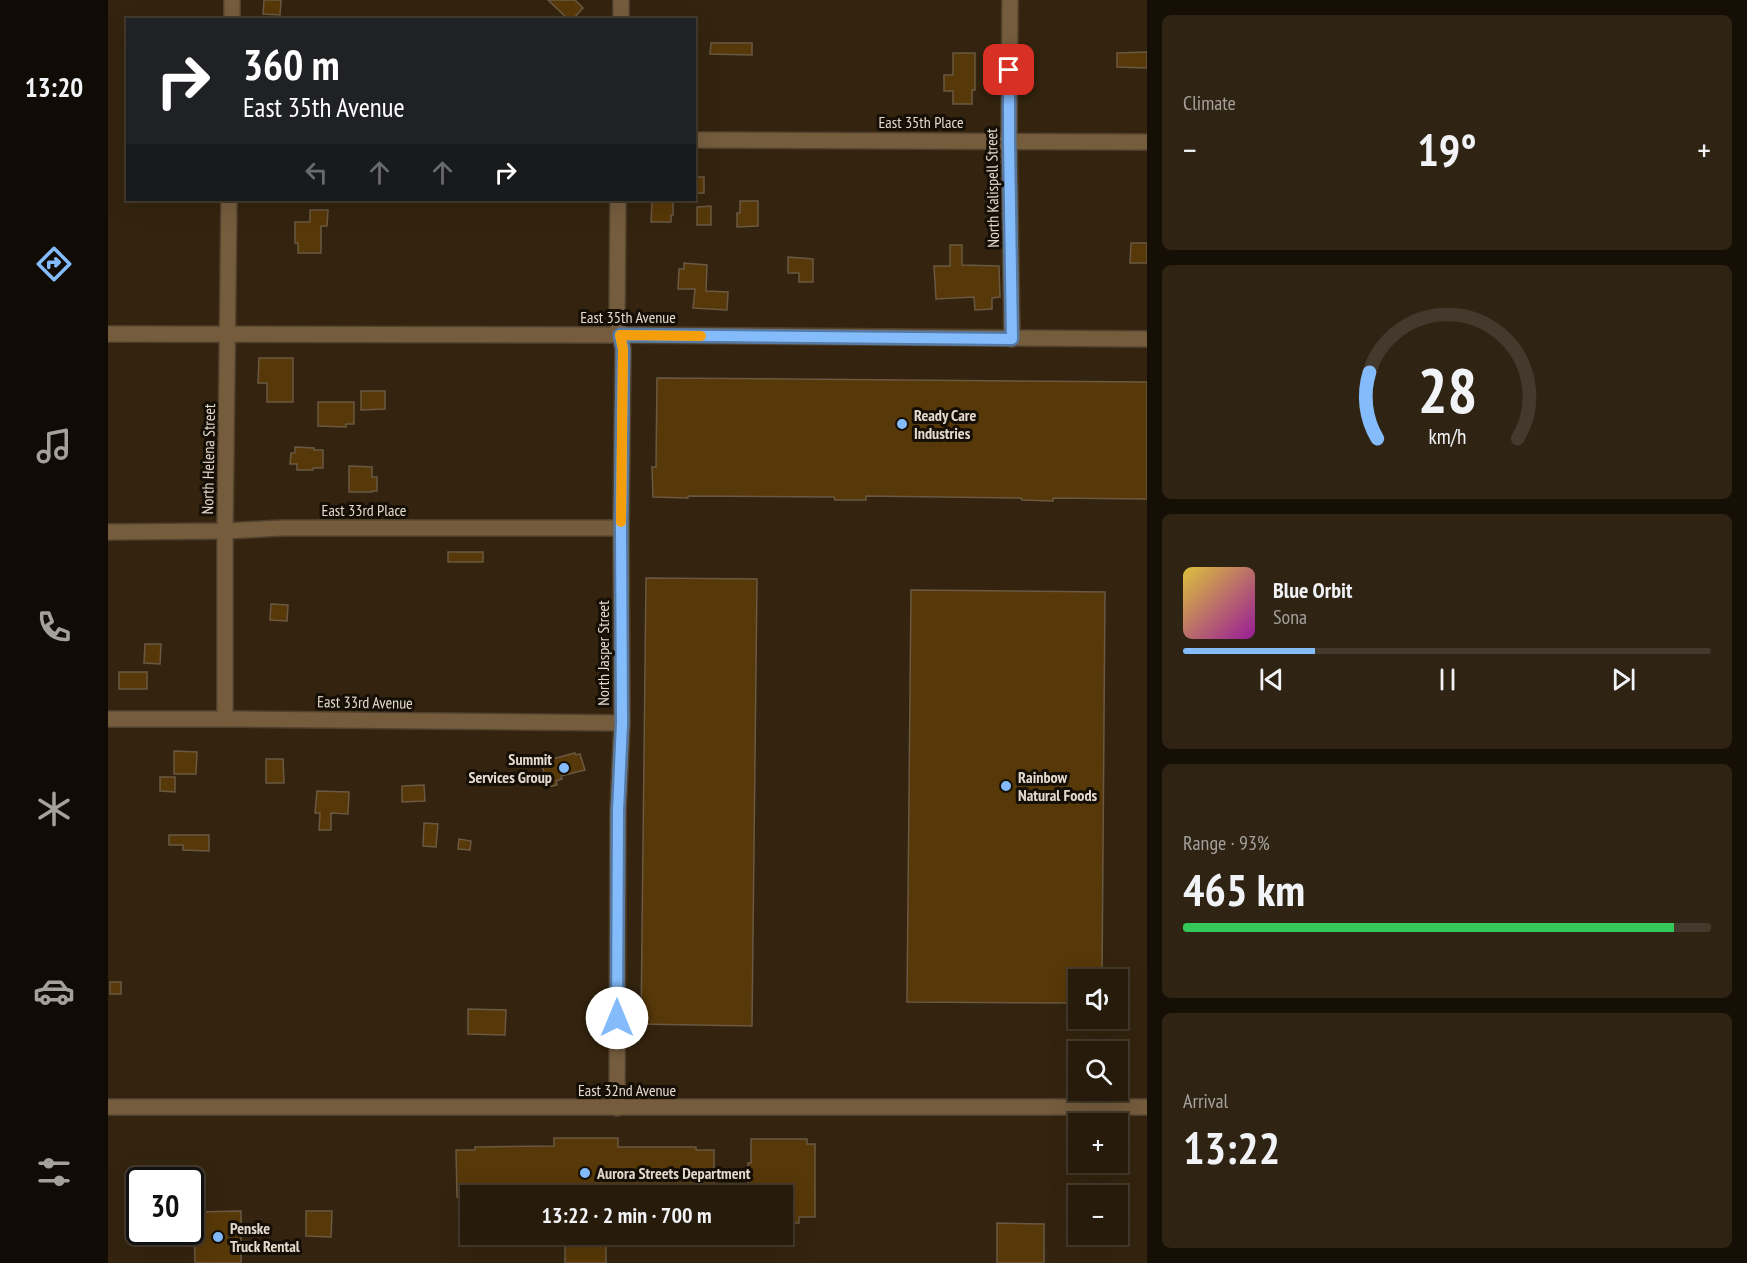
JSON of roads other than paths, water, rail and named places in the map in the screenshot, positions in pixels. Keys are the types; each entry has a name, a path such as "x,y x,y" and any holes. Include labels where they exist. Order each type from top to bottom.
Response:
{"street":[{"path":"232,0 232,18"},
{"path":"621,0 621,18"},
{"name":"North Kalispell Street","path":"1010,0 1009,141 1012,339"},
{"name":"East 35th Place","path":"696,140 1147,142"},
{"name":"North Helena Street","path":"225,718 229,201"},
{"name":"North Jasper Street","path":"617,1108 618,811 622,723 623,349 617,321 618,201"},
{"name":"East 35th Avenue","path":"108,334 1147,339"},
{"name":"East 33rd Place","path":"108,532 282,528 621,528"},
{"name":"East 33rd Avenue","path":"108,719 225,718 622,723"},
{"name":"East 32nd Avenue","path":"108,1107 1147,1107"}],"place":[{"name":"Ready Care Industries","path":"902,424"},
{"name":"Summit Services Group","path":"564,768"},
{"name":"Rainbow Natural Foods","path":"1006,786"},
{"name":"Aurora Streets Department","path":"585,1173"},
{"name":"Penske Truck Rental","path":"218,1237"}]}
